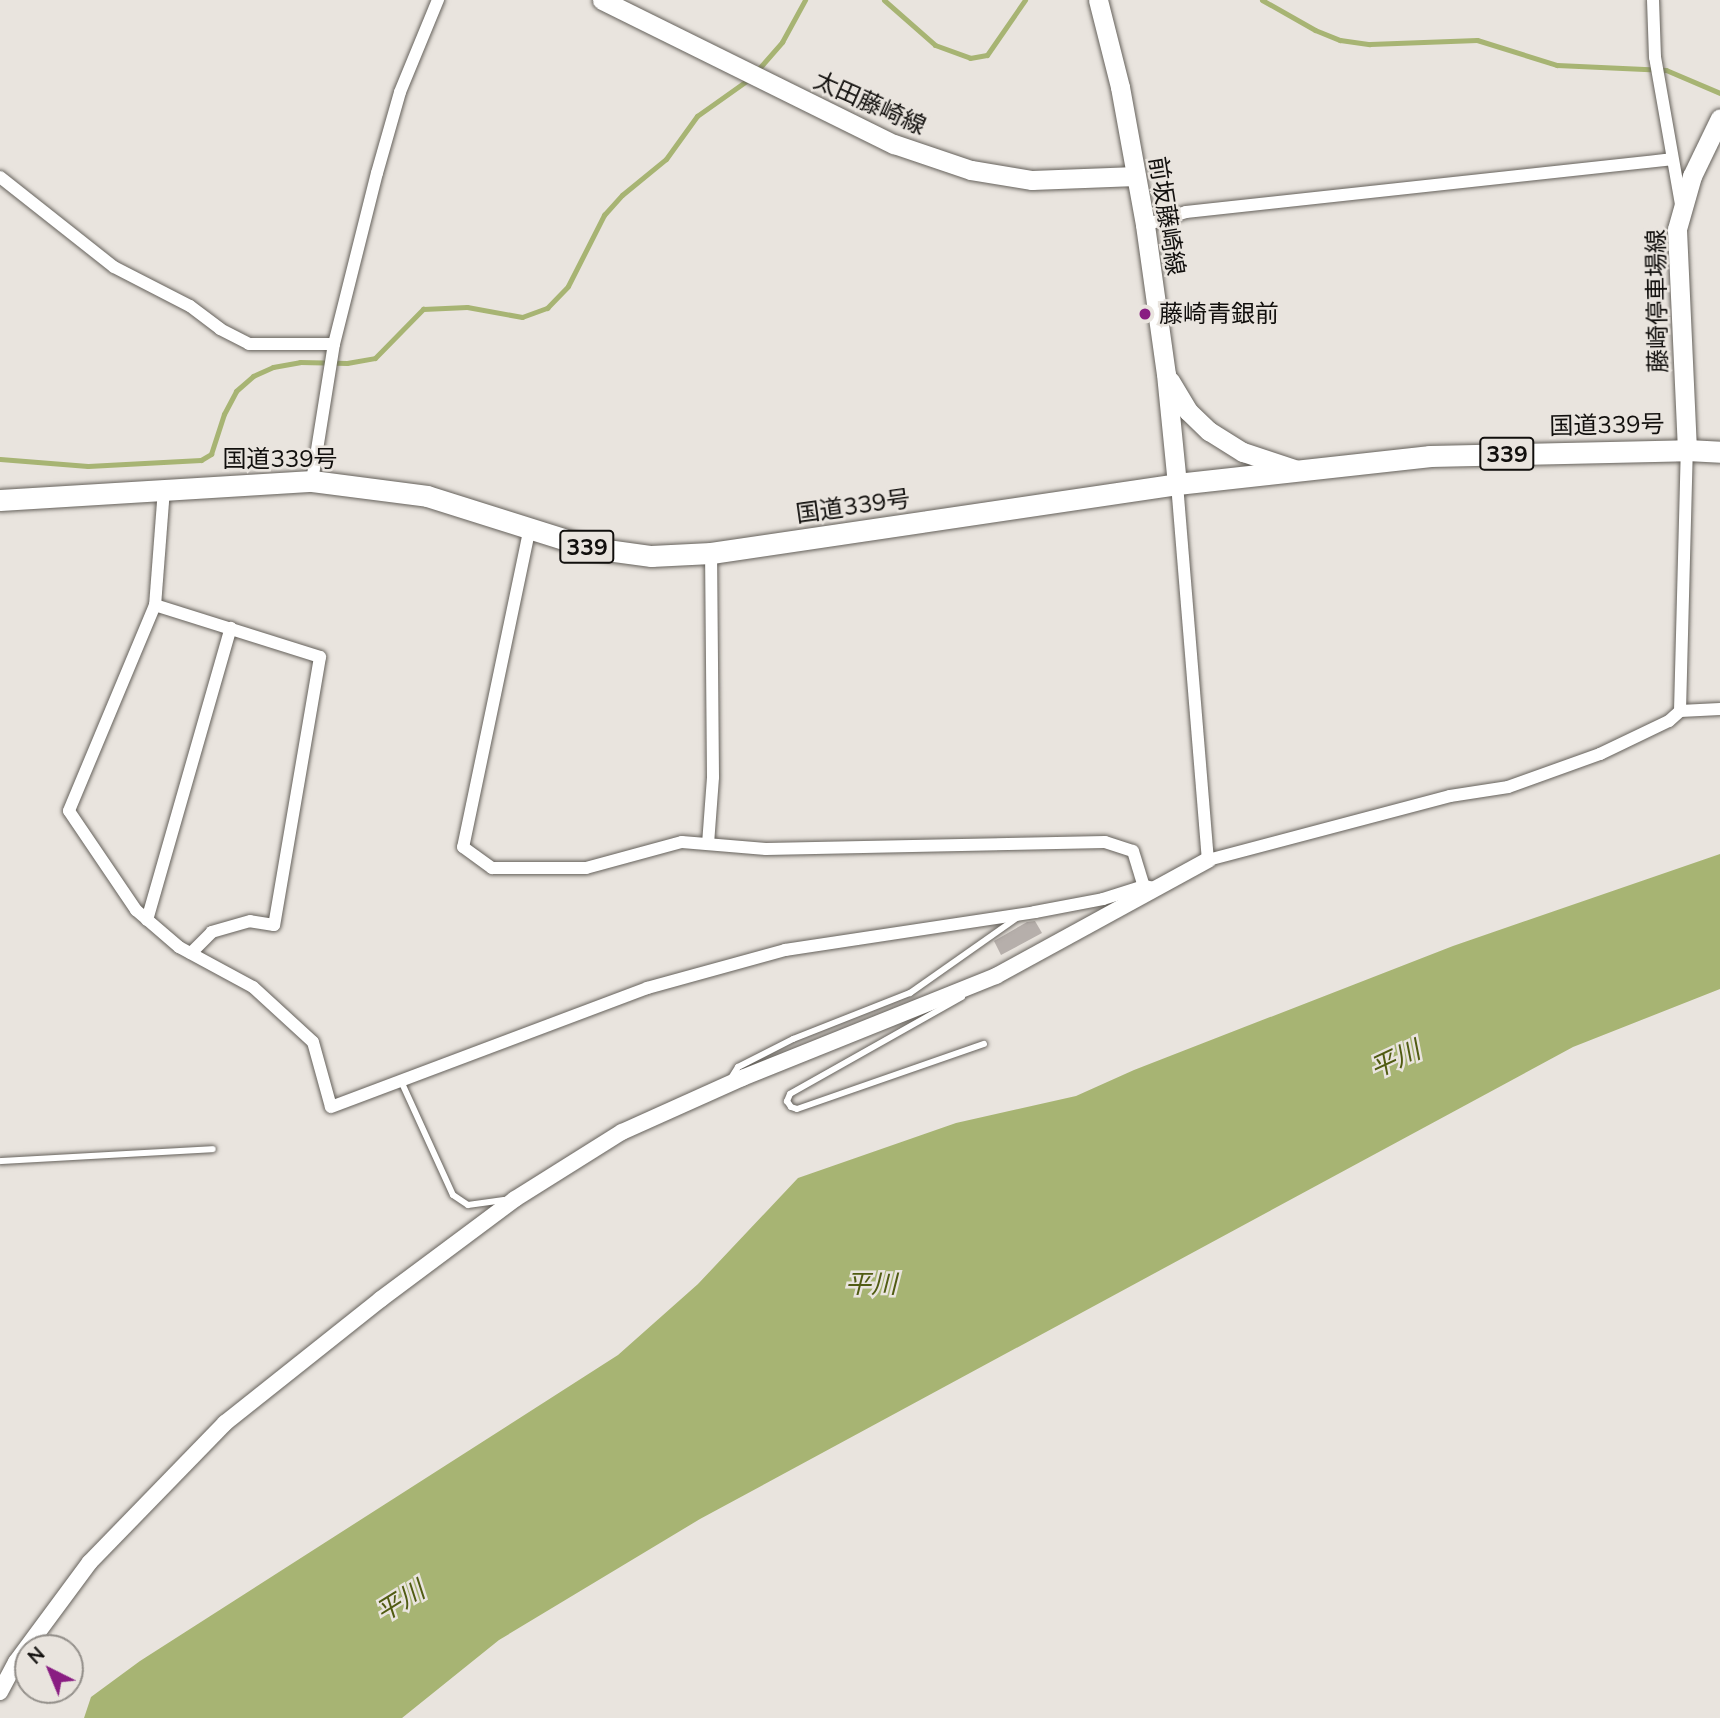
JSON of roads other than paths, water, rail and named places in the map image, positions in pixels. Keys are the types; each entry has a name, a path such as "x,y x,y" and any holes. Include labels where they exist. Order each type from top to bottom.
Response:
{"highway":[{"name":"国道339号","path":"0,500 312,481 427,495 592,548 650,556 711,553 1295,469 1430,456 1686,450 1720,452"}],"main road":[{"name":"太田藤崎線","path":"602,0 894,144 958,166 1032,180 1136,176"},
{"name":"前坂藤崎線","path":"1098,0 1120,86 1144,225 1166,374 1177,484"},
{"name":"藤崎停車場線","path":"1686,450 1677,229 1692,176 1720,118"},
{"path":"1166,374 1188,411 1209,431 1242,452 1295,469"}],"street":[{"path":"312,481 334,344 400,92 438,0"},
{"path":"1653,0 1655,57 1671,159 1682,208"},
{"path":"1144,225 1186,212 1671,159"},
{"path":"0,177 114,267 190,306 220,329 249,344 334,344"},
{"path":"1680,711 1686,450"},
{"path":"1177,484 1208,860"},
{"path":"164,489 155,605 69,811 136,910 191,953 253,987 313,1042 331,1107 647,988 785,950 1024,914 1149,887"},
{"path":"530,527 463,847 492,868 586,868 682,842 766,849 1105,842 1133,851 1149,887"},
{"path":"708,844 713,777 711,553"},
{"path":"155,605 320,657 274,925 250,921 212,932 191,953"},
{"path":"147,920 231,628"},
{"path":"0,1692 16,1662 90,1562 225,1423 381,1299 515,1199 622,1132 726,1086 996,976 1149,887 1208,860 1450,796 1508,786 1600,754 1669,721 1680,711 1720,709"}],"lane":[{"path":"726,1086 738,1067 793,1039 910,993 1024,914"},
{"path":"984,1044 797,1109 791,1107 787,1101 790,1094 996,976"},
{"path":"401,1081 453,1195 468,1205 515,1199"},
{"path":"0,1161 213,1149"}],"water":[{"name":"平川","path":"1720,854 1720,989 1573,1047 700,1519 499,1640 402,1718 84,1718 91,1697 140,1661 618,1355 698,1284 798,1178 956,1123 1076,1096 1134,1070 1453,946"}],"waterway":[{"path":"756,72 782,42 805,0"},
{"path":"884,0 935,45 970,58 987,55 1025,0"},
{"path":"1262,0 1315,30 1340,40 1370,44 1477,40 1557,65 1666,70 1720,93"},
{"path":"0,459 88,466 201,460 211,454 224,414 236,391 253,376 273,367 300,362 347,363 375,358 423,309 467,307 522,317 547,308 568,286 604,215 622,195 666,159 697,116 749,79"}],"place":[{"name":"藤崎青銀前","path":"1145,314"}]}
